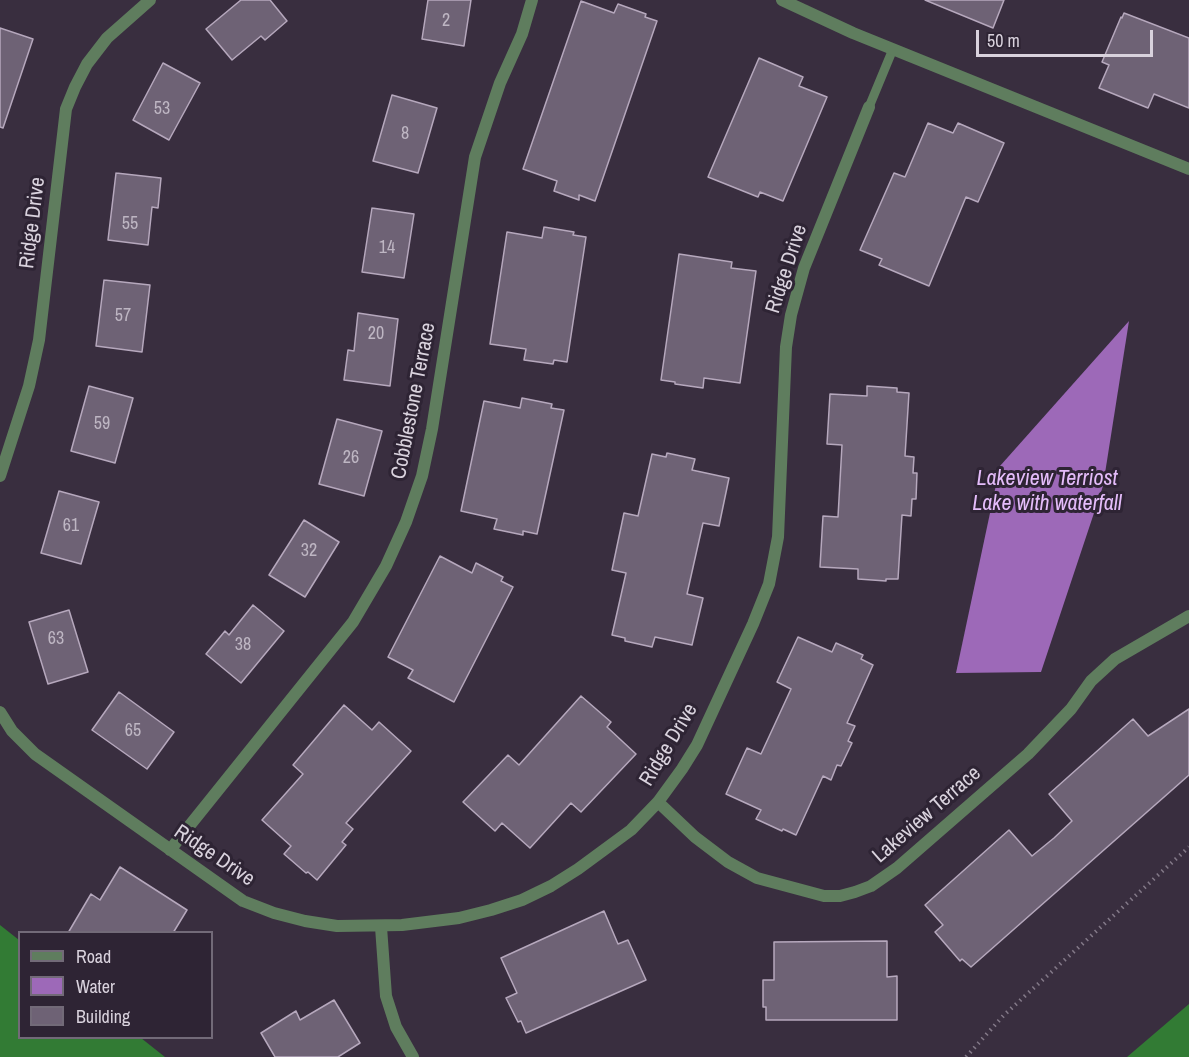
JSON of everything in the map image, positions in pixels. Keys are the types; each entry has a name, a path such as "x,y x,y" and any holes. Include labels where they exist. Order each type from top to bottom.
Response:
{"street":[{"name":"Ridge Drive","path":"0,476 29,386 39,340 66,110 87,64 107,38 150,0"},
{"name":"Cobblestone Terrace","path":"170,850 353,621 386,566 406,522 422,476 432,429 475,157 500,83 522,34 532,0"},
{"path":"782,0 893,49 1189,169"},
{"name":"Ridge Drive","path":"0,712 12,731 35,754 243,901 274,913 337,926 381,927 459,918 522,900 578,869 630,830 658,802 697,745 769,585 778,537 786,347 790,315 804,268 869,107"},
{"name":"Lakeview Terrace","path":"658,802 695,837 728,862 757,878 824,896 840,896 855,892 871,886 897,868 1028,754 1071,709 1091,681 1115,659 1189,616"},
{"path":"381,927 386,996 396,1027 413,1057"}],"lane":[{"name":"Ridge Drive","path":"869,107 893,49"}],"path":[{"path":"966,1057 1004,1015 1189,847"}],"green space":[{"path":"0,925 18,939 18,1039 142,1039 165,1057 0,1057"},
{"path":"1189,1004 1189,1057 1127,1057"}],"water":[{"name":"Lakeview Terriost Lake with waterfall","path":"1129,321 1103,486 1041,672 956,673 1000,466"}],"building":[{"path":"241,0 270,0 287,21 265,40 261,36 232,60 206,29"},
{"path":"428,0 471,0 464,46 422,39"},
{"path":"925,0 1004,0 993,28"},
{"path":"581,1 614,13 618,4 646,14 645,17 657,21 595,201 579,195 579,200 554,191 557,181 523,169"},
{"path":"1124,13 1189,38 1189,108 1154,94 1148,108 1099,88 1109,65 1102,62"},
{"path":"0,28 33,39 3,128 0,127"},
{"path":"759,58 803,77 799,86 827,97 783,201 760,192 758,197 708,177"},
{"path":"163,63 200,83 169,140 133,120"},
{"path":"392,95 437,108 418,173 373,161"},
{"path":"928,123 953,133 958,123 1004,143 978,202 966,197 929,286 879,265 882,259 860,250 894,173 905,177"},
{"path":"116,173 161,178 158,208 152,207 148,245 108,240"},
{"path":"372,208 414,214 404,278 362,272"},
{"path":"544,227 574,232 573,235 586,237 567,362 554,360 553,364 524,360 526,349 490,344 507,232 542,238"},
{"path":"679,254 732,262 731,268 756,271 740,383 704,378 703,388 661,380"},
{"path":"104,280 150,285 142,352 96,346"},
{"path":"358,313 398,319 390,386 344,380 348,350 354,351"},
{"path":"89,386 133,398 115,463 71,451"},
{"path":"867,386 897,388 897,392 909,393 905,456 914,457 913,473 917,473 916,499 912,499 911,516 902,515 898,579 886,579 886,581 858,579 858,569 820,567 823,516 838,517 842,445 827,444 830,394 867,396"},
{"path":"522,398 552,404 551,408 564,410 537,534 523,531 523,535 494,529 497,519 461,511 484,401 520,408"},
{"path":"337,419 382,431 364,496 319,484"},
{"path":"667,453 695,459 692,470 729,478 719,526 703,523 687,594 703,598 692,645 655,637 652,647 625,641 625,638 612,635 626,573 612,570 624,513 638,516 652,454 666,457"},
{"path":"59,491 99,502 81,564 41,553"},
{"path":"304,520 339,542 305,597 269,575"},
{"path":"440,556 472,573 476,563 503,577 501,581 513,587 454,702 408,678 413,670 388,657"},
{"path":"253,605 284,631 241,683 206,654 225,631 229,635"},
{"path":"69,610 88,672 48,684 29,622"},
{"path":"798,637 832,652 836,643 863,655 861,659 873,665 847,723 855,726 848,741 852,743 841,766 837,765 831,780 823,776 796,835 756,819 761,810 726,794 747,748 761,754 791,689 777,682"},
{"path":"119,692 174,732 147,769 92,730"},
{"path":"581,696 611,722 607,727 636,754 581,812 571,803 530,848 502,823 495,831 463,802 508,755 519,765"},
{"path":"344,705 372,730 379,722 411,751 346,823 353,829 342,842 346,845 317,880 284,854 291,846 262,820 303,774 293,765"},
{"path":"1189,709 1189,775 971,967 962,959 960,961 935,932 943,925 925,905 1009,830 1032,856 1054,838 1072,821 1049,794 1133,719 1148,736"},
{"path":"120,867 187,910 174,931 69,931 91,894 100,900"},
{"path":"604,911 618,944 628,940 646,980 526,1033 506,998 517,993 501,958"},
{"path":"887,941 887,977 897,976 897,1020 766,1020 766,1007 763,1007 763,980 774,980 774,942"},
{"path":"334,1000 360,1043 338,1057 275,1057 261,1033 296,1011 300,1020"}]}
